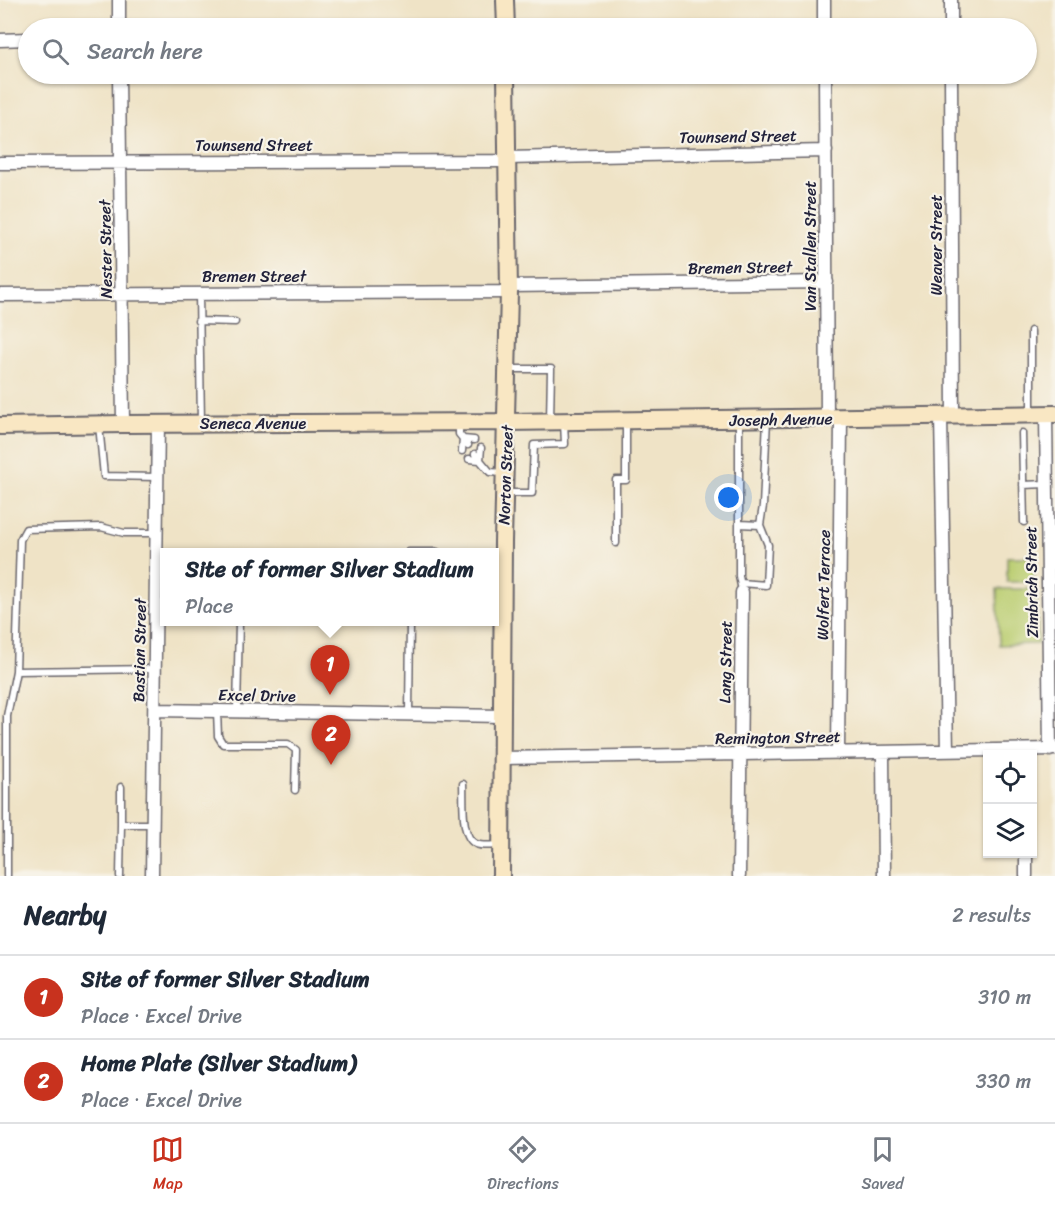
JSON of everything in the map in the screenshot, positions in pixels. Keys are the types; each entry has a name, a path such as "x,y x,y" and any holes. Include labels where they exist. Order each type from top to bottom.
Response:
{"main road":[{"path":"505,0 506,18"},
{"name":"Norton Street","path":"501,876 502,716 499,554 507,422 509,289 506,84"},
{"name":"Joseph Avenue","path":"507,422 1044,414"},
{"name":"Seneca Avenue","path":"0,426 201,424 461,431 507,422"}],"street":[{"path":"119,0 119,18"},
{"path":"824,0 824,18"},
{"path":"951,0 951,18"},
{"path":"0,40 18,39"},
{"name":"Nester Street","path":"119,84 123,424"},
{"name":"Van Stallen Street","path":"825,84 827,282 834,418"},
{"name":"Weaver Street","path":"947,751 947,416 951,84"},
{"name":"Townsend Street","path":"0,163 507,159 826,151"},
{"name":"Bremen Street","path":"0,295 509,289 827,282"},
{"name":"Zimbrich Street","path":"1044,414 1052,749"},
{"name":"Wolfert Terrace","path":"834,418 838,753"},
{"name":"Bastian Street","path":"158,424 157,533 160,569"},
{"name":"Lang Street","path":"739,876 742,588"},
{"name":"Bastian Street","path":"152,876 155,669 160,596"},
{"name":"Excel Drive","path":"155,710 502,716"},
{"name":"Remington Street","path":"1037,751 1052,749"},
{"name":"Remington Street","path":"502,758 983,751"},
{"path":"883,752 884,876"},
{"path":"1026,858 1026,876"}],"lane":[{"path":"199,293 201,424"},
{"path":"198,321 235,322"},
{"path":"1031,331 1044,414"},
{"path":"504,493 532,493 534,445 565,444 557,420 551,369 507,369"},
{"path":"739,419 739,524 742,588 766,585 768,545 760,525 767,419"},
{"path":"616,543 616,480 626,480 626,420"},
{"path":"99,424 104,476 158,477"},
{"path":"461,431 474,440"},
{"path":"461,431 468,445"},
{"path":"461,431 462,451"},
{"path":"1022,433 1024,522"},
{"path":"480,460 481,448"},
{"path":"475,454 490,472 505,472"},
{"path":"469,459 480,460"},
{"path":"1023,485 1047,484"},
{"path":"739,524 760,525"},
{"path":"8,876 7,716 16,672 20,540 26,529 101,527 124,533 157,533"},
{"path":"237,711 239,626"},
{"path":"409,714 410,626"},
{"path":"16,672 155,669"},
{"path":"217,711 218,736 223,744 288,744 296,750 295,790"},
{"path":"463,784 465,833 477,844 501,846"},
{"path":"120,876 121,787"},
{"path":"121,824 153,824"}],"green space":[{"path":"1007,557 1034,557 1034,582 1007,582"},
{"path":"997,589 1037,589 1038,644 999,645"}],"place":[{"name":"Site of former Silver Stadium","path":"330,695"},
{"name":"Home Plate (Silver Stadium)","path":"331,765"}]}
